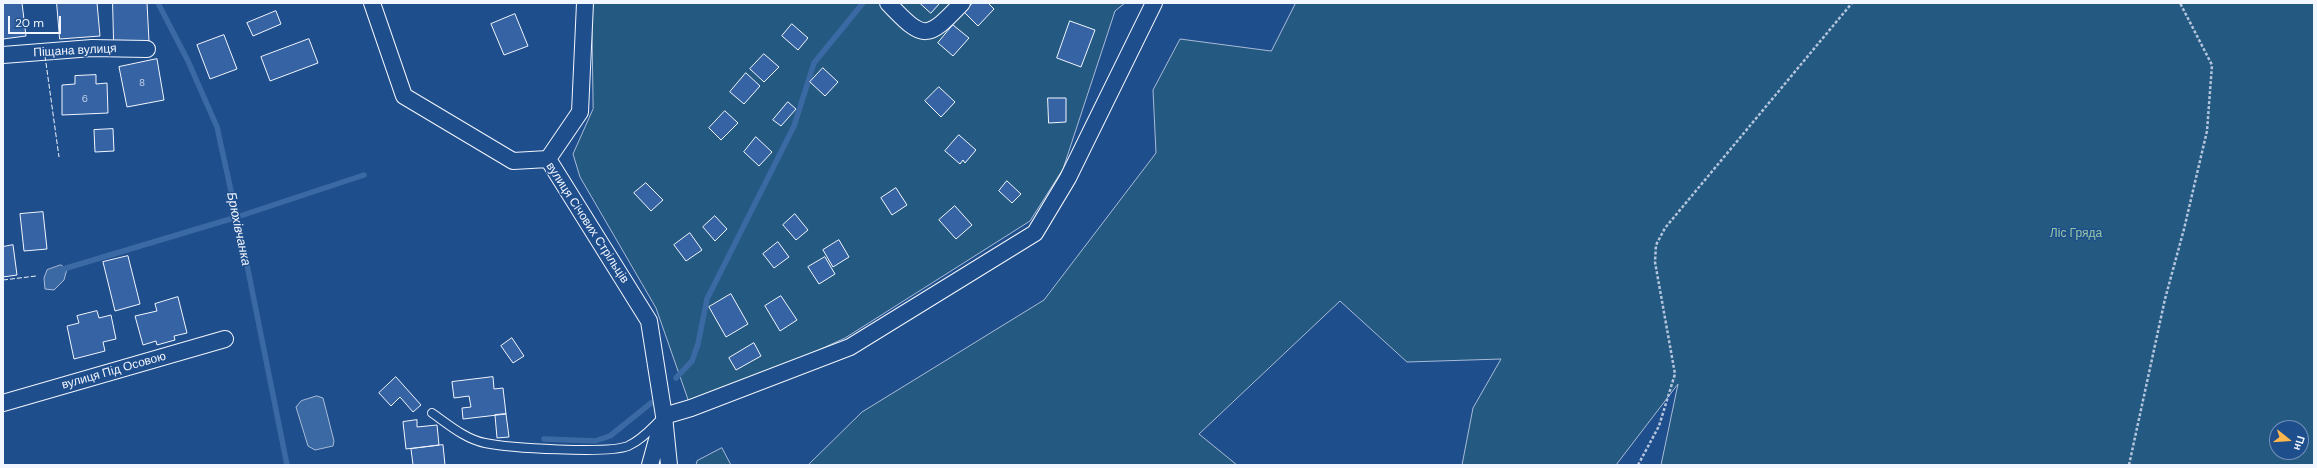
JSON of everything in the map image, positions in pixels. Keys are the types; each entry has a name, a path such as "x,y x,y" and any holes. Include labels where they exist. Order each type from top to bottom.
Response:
{"street":[{"name":"вулиця Січових Стрільців","path":"372,3 404,96 513,161 548,159 649,321 664,416 650,465"},
{"path":"548,159 580,112 585,3"},
{"path":"888,3 910,26 920,32 931,32 940,26 962,3"},
{"path":"669,465 664,416 698,405 850,347 1035,233 1068,178 1154,3"},
{"name":"Піщана вулиця","path":"3,55 92,48 147,49"},
{"name":"вулиця Під Осовою","path":"3,403 225,339"}],"lane":[{"path":"432,413 466,436 485,443 564,449 624,447 642,437 664,416"}],"path":[{"path":"1638,465 1659,426 1675,374 1655,262 1656,246 1665,228 1852,3"},
{"path":"2129,465 2165,299 2184,229 2207,131 2212,64 2180,3"}],"green space":[{"path":"592,3 1125,3 1115,11 1063,169 1030,221 845,338 691,408 656,308 580,177 573,154 593,109"},
{"name":"Ліс Гряда","path":"1296,3 2314,3 2314,465 1661,465 1678,384 1616,465 1462,465 1473,408 1501,359 1407,362 1340,301 1199,434 1237,465 808,465 862,412 1044,300 1156,153 1153,90 1180,39 1271,51"},
{"path":"722,448 731,465 696,465 697,461"}],"shaded area":[{"path":"61,265 67,269 64,280 54,290 45,289 44,278 47,270"},
{"path":"317,396 323,398 334,441 333,446 315,450 308,446 296,407 301,401"}],"building":[{"path":"3,3 22,3 26,36 3,39"},
{"path":"57,3 97,3 100,36 60,39"},
{"path":"113,3 147,3 149,41 114,43"},
{"path":"920,3 940,3 931,13"},
{"path":"973,3 988,3 994,9 978,26 964,12"},
{"path":"276,11 281,24 253,36 247,23"},
{"path":"515,14 528,46 504,55 491,24"},
{"path":"1070,21 1095,30 1081,67 1057,58"},
{"path":"792,24 808,38 798,50 782,36"},
{"path":"953,25 969,38 953,56 938,43"},
{"path":"224,35 237,69 210,79 197,45"},
{"path":"309,39 318,63 270,81 261,57"},
{"path":"764,54 779,67 764,82 750,69"},
{"path":"157,59 164,100 127,107 119,67"},
{"path":"823,68 838,82 825,96 810,82"},
{"path":"746,73 760,86 744,104 730,92"},
{"path":"96,75 96,84 107,83 108,113 62,115 62,85 75,84 75,76"},
{"path":"939,87 955,102 941,117 925,101"},
{"path":"1048,98 1066,98 1066,122 1049,123"},
{"path":"788,102 796,109 781,126 773,120"},
{"path":"725,111 738,123 721,140 709,128"},
{"path":"113,129 114,151 95,152 94,130"},
{"path":"959,135 976,150 965,163 963,160 960,164 945,151"},
{"path":"756,137 772,152 759,166 744,152"},
{"path":"1007,181 1021,194 1012,203 999,191"},
{"path":"646,183 663,200 651,211 634,193"},
{"path":"896,188 907,205 892,215 881,198"},
{"path":"955,206 972,225 956,239 939,220"},
{"path":"43,212 47,249 24,251 20,214"},
{"path":"795,214 808,230 796,240 783,225"},
{"path":"715,216 727,229 715,241 703,227"},
{"path":"690,233 702,250 686,261 674,245"},
{"path":"839,240 849,257 833,267 823,250"},
{"path":"778,242 789,257 774,268 763,254"},
{"path":"13,245 17,275 3,277 3,247"},
{"path":"128,256 140,304 115,311 103,262"},
{"path":"825,257 835,274 819,284 808,267"},
{"path":"731,294 748,324 726,337 709,307"},
{"path":"781,296 797,320 780,331 765,306"},
{"path":"178,297 187,333 174,336 175,340 157,345 156,341 143,345 135,316 157,311 155,304"},
{"path":"97,311 99,318 111,315 116,339 103,342 105,351 74,359 67,326 79,323 77,316"},
{"path":"512,338 524,356 513,363 501,346"},
{"path":"754,343 761,356 736,370 729,358"},
{"path":"396,377 421,405 413,412 400,397 391,406 379,393"},
{"path":"493,377 494,389 503,388 506,414 463,419 462,408 471,407 469,396 454,398 452,382"},
{"path":"506,414 509,437 497,438 495,415"},
{"path":"417,420 417,427 437,425 439,445 406,449 403,422"},
{"path":"443,445 445,465 413,465 411,449"}],"waterway":[{"name":"Брюхівчанка","path":"158,3 188,61 217,127 245,255 287,465"},
{"path":"676,378 692,361 698,344 707,299 794,126 814,63 863,3"},
{"path":"60,270 237,217 364,175"},
{"path":"544,439 595,441 610,436 651,403"}],"fence":[{"path":"45,56 59,157"},
{"path":"3,280 36,276"}]}
